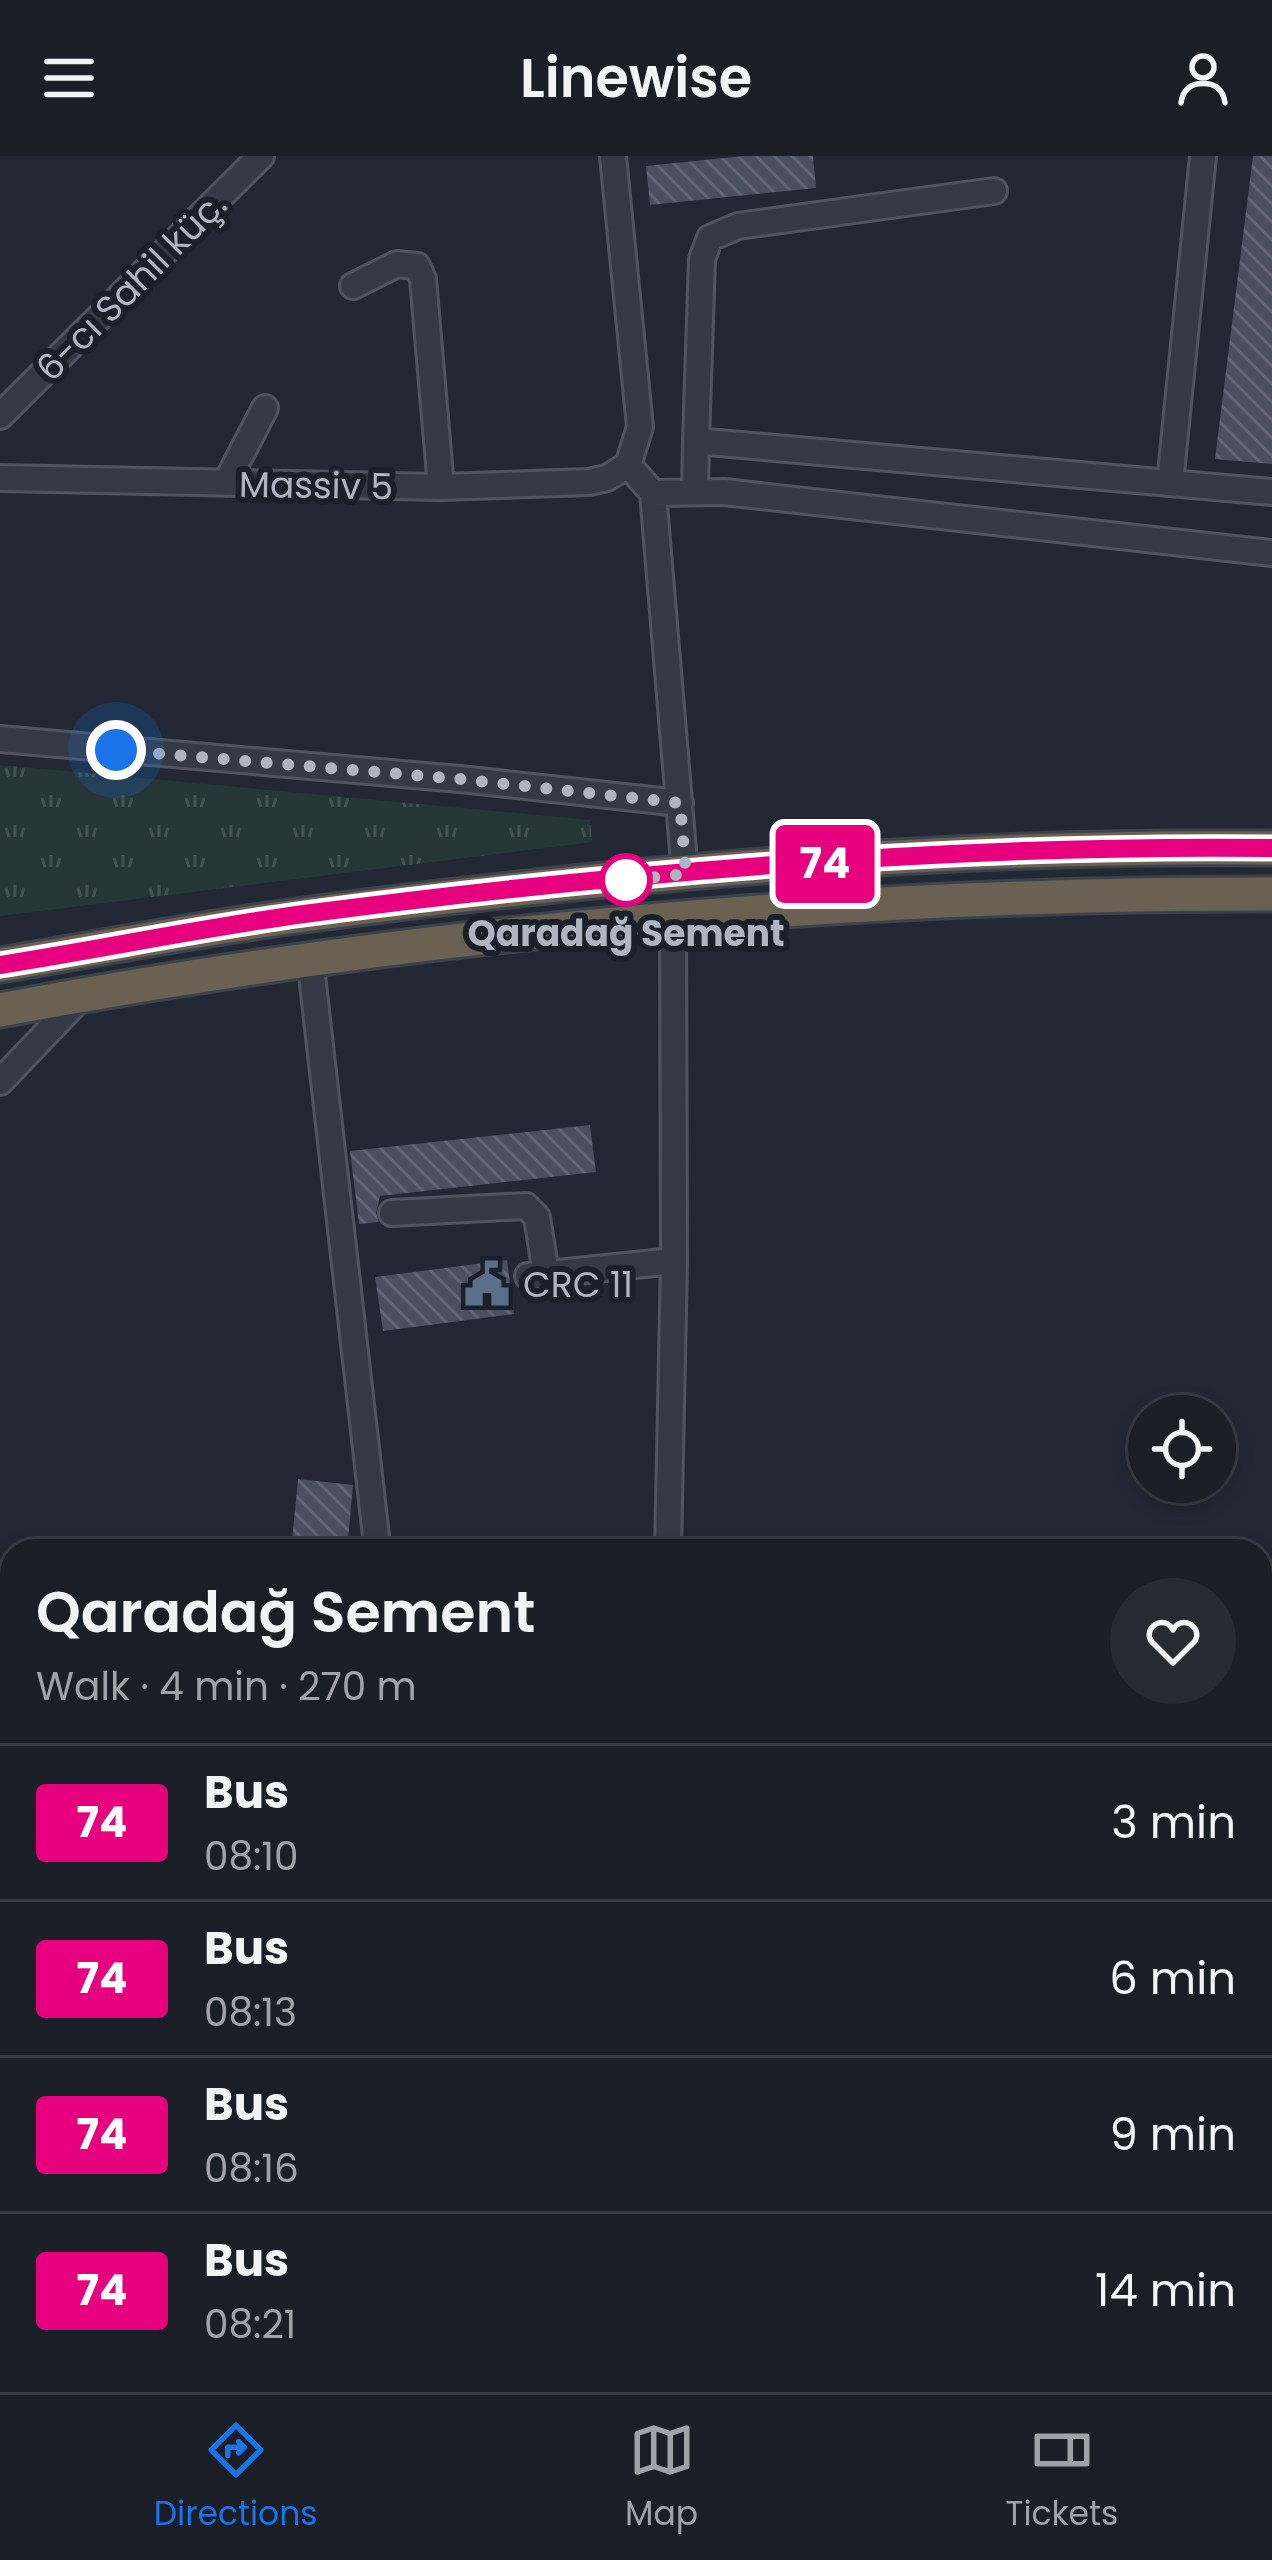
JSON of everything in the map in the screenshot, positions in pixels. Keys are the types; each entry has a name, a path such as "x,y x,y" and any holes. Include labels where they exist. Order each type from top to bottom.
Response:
{"highway":[{"path":"0,965 302,915 686,874 938,856 1272,848"},
{"path":"0,1010 310,958 673,920 933,901 1272,893"}],"street":[{"name":"6-cı Sahil küç.","path":"0,416 261,156"},
{"path":"613,156 640,428 628,466 652,493 686,874"},
{"path":"1170,483 1203,156"},
{"path":"695,491 702,259 710,238 738,226 994,191"},
{"path":"353,286 398,264 417,266 423,279 441,487"},
{"path":"226,483 266,408"},
{"path":"696,441 1272,492"},
{"name":"Massiv 5","path":"0,478 441,487 589,482 628,466"},
{"path":"652,493 695,491 1272,553"},
{"path":"0,739 680,803"},
{"path":"668,1539 674,1261 673,920"},
{"path":"310,958 376,1536"},
{"path":"0,1082 82,996"},
{"path":"392,1213 526,1206 536,1216 537,1275 674,1261"}],"green space":[{"path":"0,765 590,820 592,842 0,916"}],"building":[{"path":"744,156 813,156 816,188 650,205 646,166"},
{"path":"1253,156 1272,156 1272,464 1215,459"},
{"path":"590,1125 596,1172 380,1196 379,1222 359,1224 350,1151"},
{"path":"507,1260 514,1314 383,1331 375,1277"},
{"path":"298,1479 353,1485 348,1539 292,1539"}],"bus line":[{"name":"74","path":"0,965 302,915 686,874 938,856 1272,848"}],"place":[{"name":"Qaradağ Sement","path":"626,880"},
{"name":"CRC 11","path":"487,1284"}],"route":[{"path":"116,750 680,803 686,874 626,880"}]}
